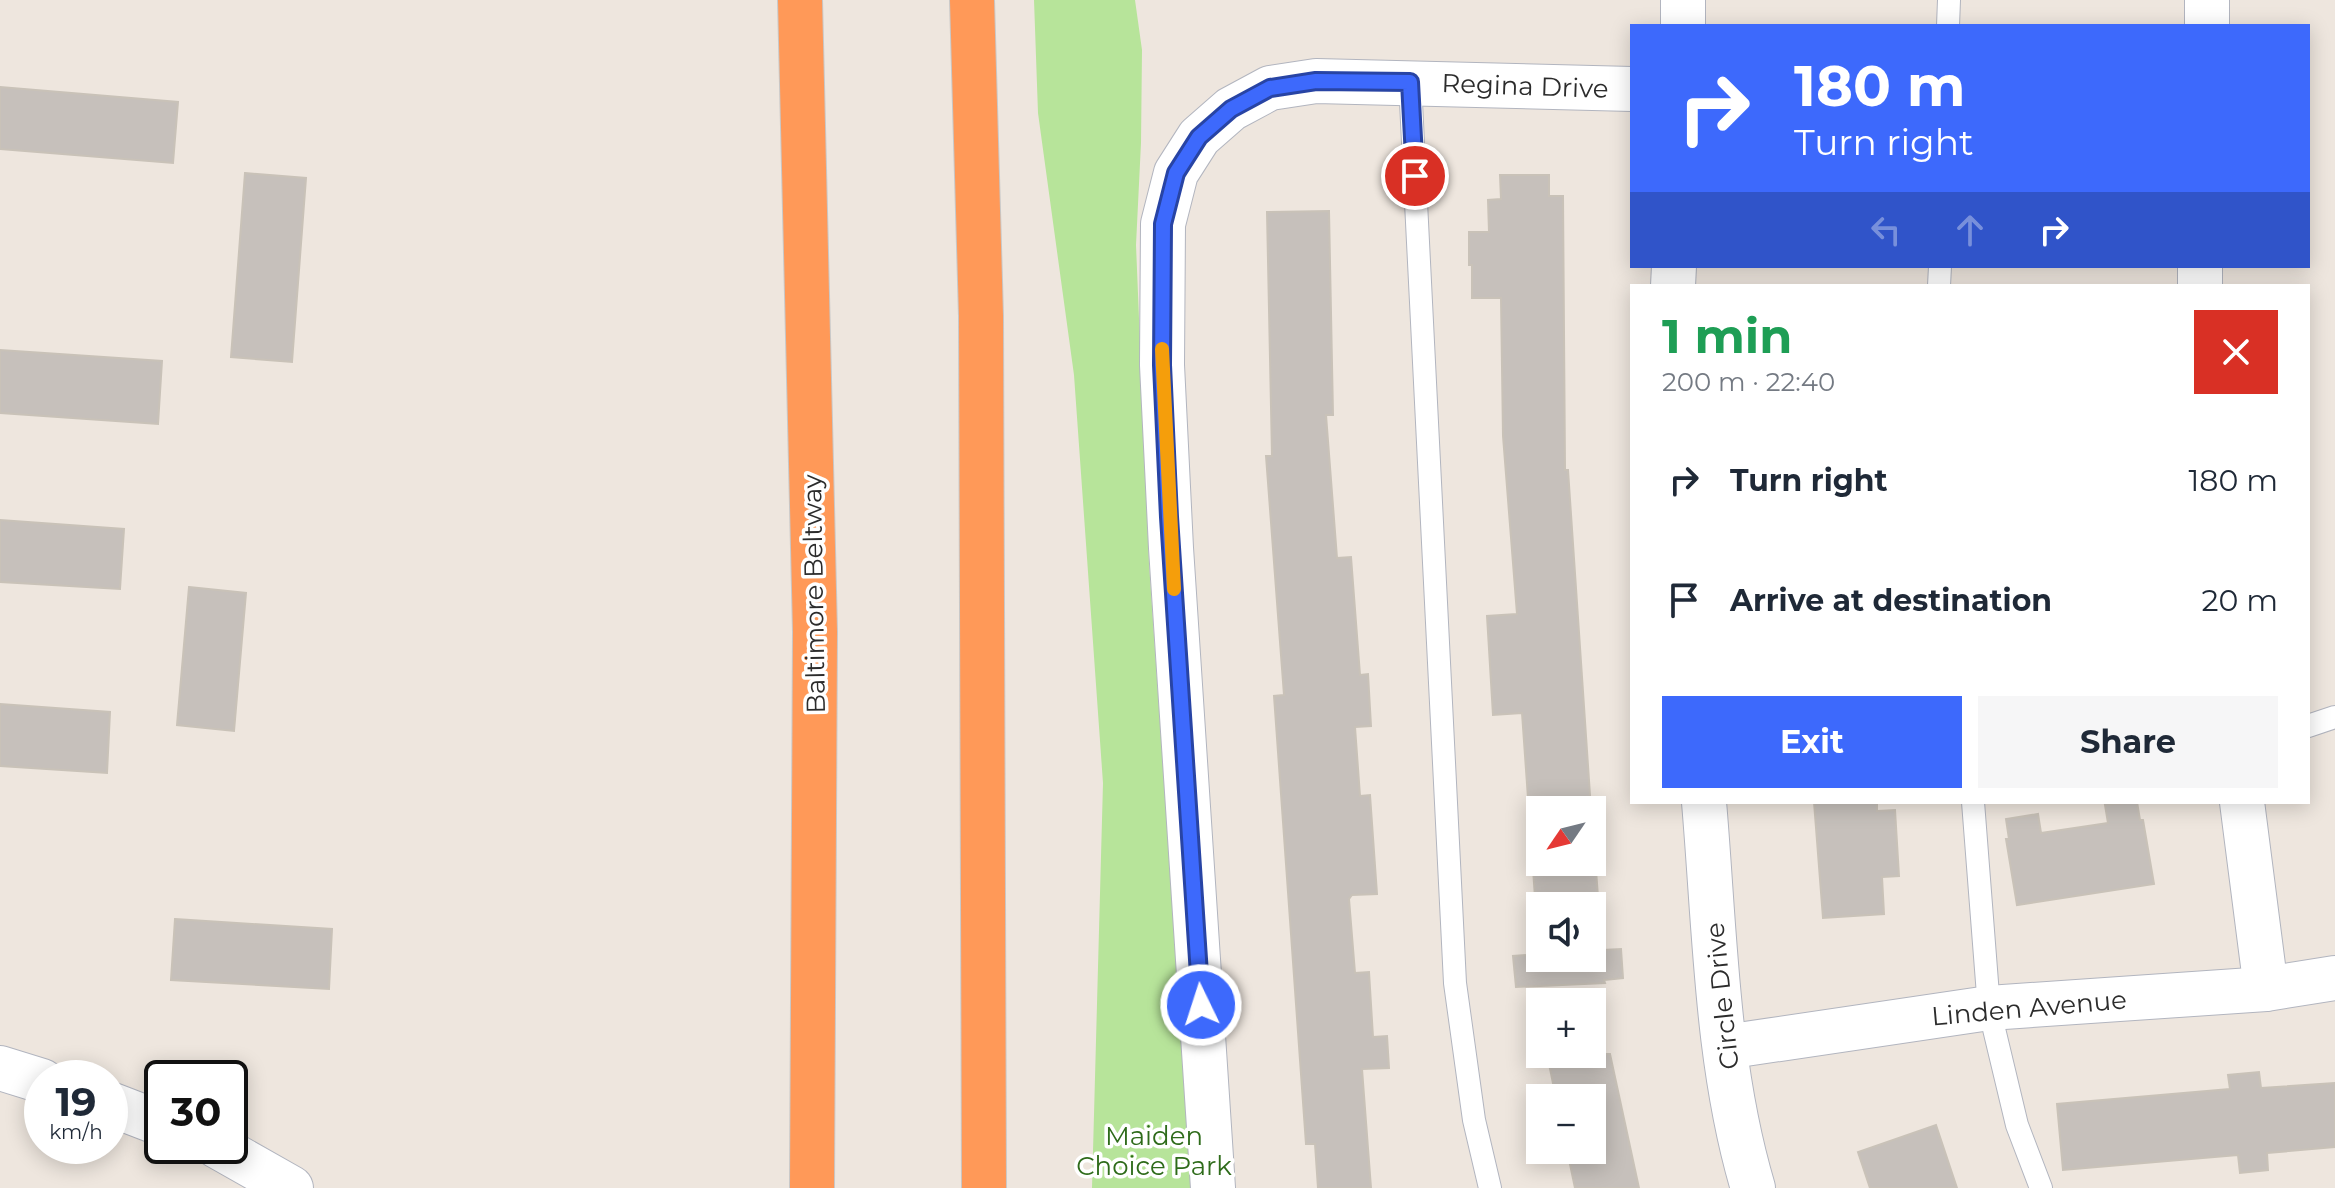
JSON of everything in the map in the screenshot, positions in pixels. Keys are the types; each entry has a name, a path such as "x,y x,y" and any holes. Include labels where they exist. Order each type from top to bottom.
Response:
{"highway":[{"name":"Baltimore Beltway","path":"800,0 815,632 812,1188"},
{"path":"972,0 981,332 984,1188"}],"street":[{"path":"1683,0 1683,24"},
{"path":"2207,0 2207,24"},
{"name":"Regina Drive","path":"1213,1188 1169,517 1162,365 1163,224 1176,173 1199,137 1231,109 1270,88 1316,81 1630,89"},
{"name":"Circle Drive","path":"1704,804 1725,1047 1742,1149 1753,1188"},
{"path":"2242,804 2266,989"},
{"name":"Linden Avenue","path":"1725,1047 1989,1008 2266,989 2335,978"},
{"path":"0,1068 24,1075"},
{"path":"248,1164 291,1188"}],"lane":[{"path":"1948,24 1949,0"},
{"path":"1410,82 1455,983 1474,1120 1490,1188"},
{"path":"2310,725 2335,717"},
{"path":"1973,804 1989,1008 2017,1125 2041,1188"}],"green space":[{"name":"Maiden Choice Park","path":"1034,0 1135,0 1142,50 1136,245 1149,563 1192,1188 1092,1188 1103,783 1074,375 1038,113"}],"building":[{"path":"0,87 178,102 173,163 0,149"},
{"path":"245,173 306,178 292,362 231,357"},
{"path":"1500,175 1549,175 1549,196 1563,196 1565,470 1568,470 1590,796 1528,796 1522,713 1493,715 1487,616 1517,614 1503,436 1501,298 1472,298 1472,265 1469,265 1469,232 1489,232 1488,200 1501,199"},
{"path":"1329,211 1333,415 1326,415 1337,558 1351,557 1360,675 1368,674 1371,726 1355,727 1360,796 1370,795 1377,894 1352,895 1349,899 1355,973 1369,972 1373,1037 1387,1036 1389,1068 1362,1069 1371,1188 1318,1188 1315,1144 1306,1144 1274,696 1284,695 1266,456 1272,456 1267,212"},
{"path":"0,350 162,361 158,424 0,413"},
{"path":"0,520 124,529 120,589 0,582"},
{"path":"189,587 246,593 234,731 177,725"},
{"path":"0,704 110,712 107,773 0,766"},
{"path":"1814,804 1877,804 1877,811 1895,810 1899,876 1882,877 1884,914 1823,918"},
{"path":"2137,804 2154,884 2017,905 2006,839 2009,839 2006,819 2038,814 2041,833 2108,823 2105,805"},
{"path":"1533,876 1596,876 1598,892 1535,892"},
{"path":"175,919 332,929 329,989 171,980"},
{"path":"1621,949 1623,978 1604,980 1605,983 1516,987 1513,956 1526,955 1526,972 1606,972 1606,950"},
{"path":"1606,1054 1610,1054 1639,1188 1575,1188 1570,1164 1606,1164 1606,1084 1553,1084 1550,1068 1606,1068"},
{"path":"2259,1072 2261,1088 2335,1083 2335,1147 2267,1153 2268,1170 2240,1173 2238,1155 2063,1170 2057,1104 2230,1089 2228,1075"},
{"path":"1936,1125 1957,1188 1870,1188 1858,1152"}],"slow traffic":[{"path":"1162,349 1174,589"}],"route":[{"path":"1201,1005 1162,365 1163,224 1176,173 1199,137 1231,109 1270,88 1316,81 1410,82 1415,176"}]}
